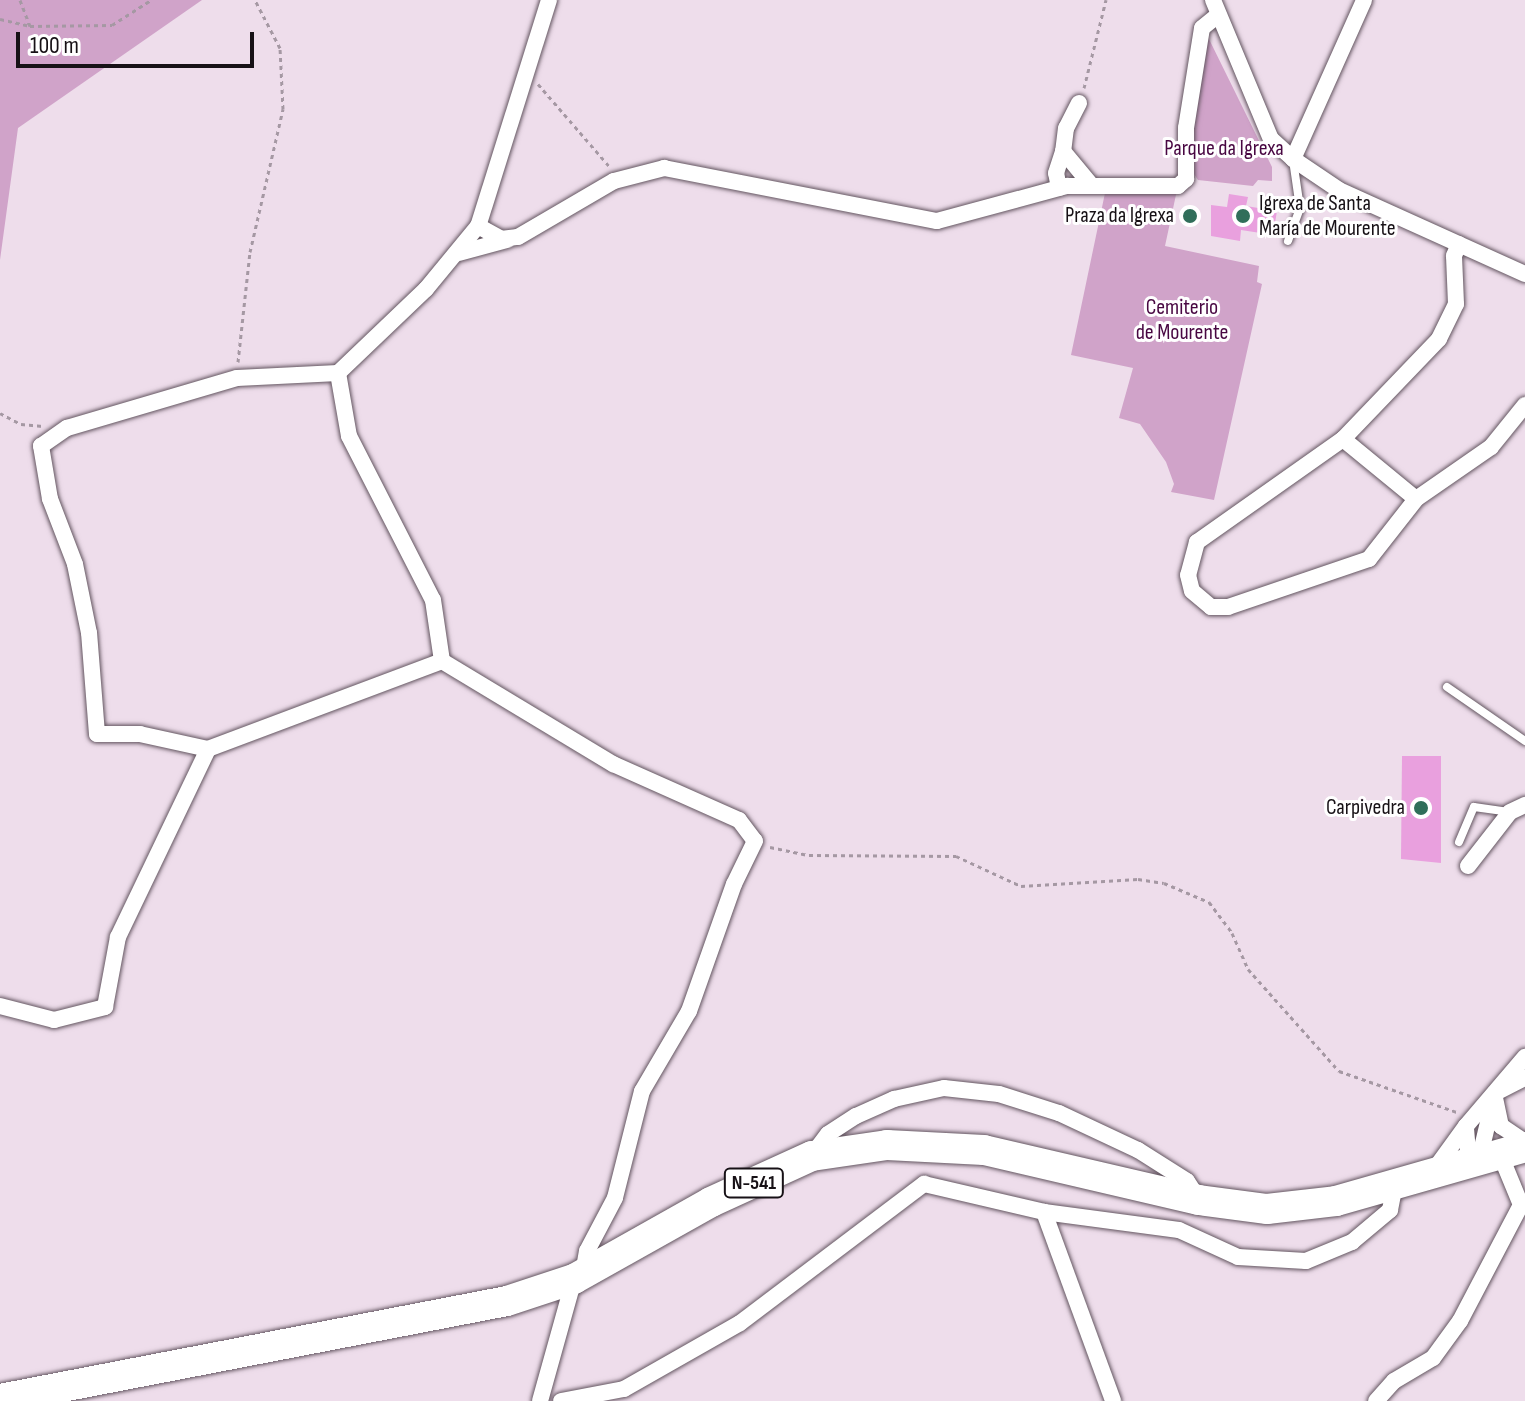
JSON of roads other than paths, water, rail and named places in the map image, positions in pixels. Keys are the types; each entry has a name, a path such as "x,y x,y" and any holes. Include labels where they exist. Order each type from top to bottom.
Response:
{"highway":[{"name":"N-541","path":"0,1399 507,1301 578,1276 711,1202 812,1156 887,1145 984,1150 1199,1200 1267,1209 1336,1201 1500,1153"}],"street":[{"path":"442,661 208,749 140,734 97,734 89,633 75,564 50,499 41,446 67,428 237,378 338,373 459,253 478,226 549,0"},
{"path":"1293,159 1364,0"},
{"path":"1215,8 1271,139 1293,159 1339,190 1525,274"},
{"path":"459,253 518,237 619,178 640,170 684,168 937,221 1059,188 1183,184 1186,128 1202,28 1215,8"},
{"path":"1059,188 1056,173 1066,128 1079,103"},
{"path":"1063,151 1092,186"},
{"path":"478,226 501,239 518,237"},
{"path":"1459,244 1454,256 1456,304 1439,339 1343,439 1197,542 1188,575 1201,601 1228,607 1369,559 1416,499 1491,447 1525,405"},
{"path":"338,373 349,436 433,600 442,661"},
{"path":"1343,439 1416,499"},
{"path":"442,661 613,764 739,820 755,841 689,1011 642,1091 615,1198 587,1251 540,1401"},
{"path":"0,1006 54,1020 105,1007 118,937 208,749"},
{"path":"1468,866 1517,808"},
{"path":"1432,1174 1469,1121 1525,1057"},
{"path":"1495,1093 1525,1078"},
{"path":"812,1156 828,1134 856,1116 894,1099 944,1088 999,1094 1059,1113 1138,1150 1187,1181 1199,1200"},
{"path":"1376,1401 1394,1381 1433,1358 1442,1346 1521,1205 1500,1153 1495,1093"},
{"path":"1495,1093 1501,1126 1500,1153"},
{"path":"1469,1121 1500,1153"},
{"path":"561,1401 624,1389 740,1323 924,1184 1044,1212 1179,1230 1238,1257 1306,1261 1352,1242 1390,1210 1395,1184"},
{"path":"1044,1212 1113,1401"}],"lane":[{"path":"1288,241 1300,208 1293,159"},
{"path":"1447,687 1525,741"},
{"path":"1459,842 1474,807 1517,808"}],"place":[{"name":"Praza da Igrexa","path":"1190,216"},
{"name":"Igrexa de Santa María de Mourente","path":"1243,216"},
{"name":"Carpivedra","path":"1421,808"}],"park label":[{"name":"Parque da Igrexa","path":"1224,149"},
{"name":"Cemiterio de Mourente","path":"1182,320"}]}
